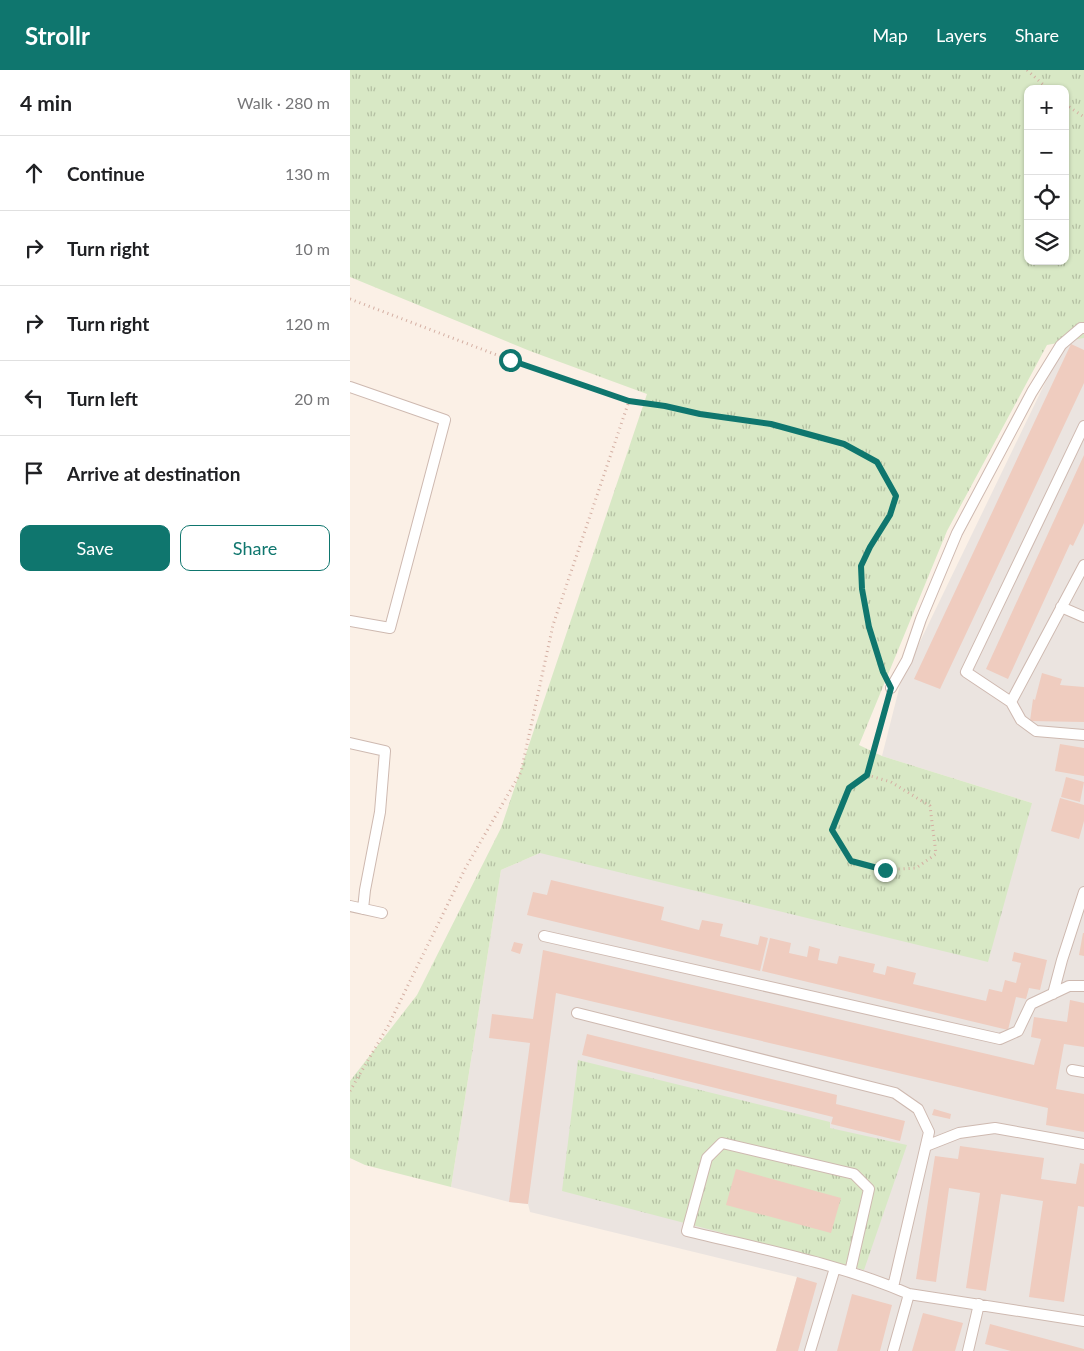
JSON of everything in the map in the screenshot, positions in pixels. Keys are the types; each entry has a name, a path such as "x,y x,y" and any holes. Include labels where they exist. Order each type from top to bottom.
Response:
{"lane":[{"path":"891,688 907,660 921,619 957,533 1027,401 1061,345 1080,328 1084,328"},
{"path":"350,387 445,420 390,628 350,621"},
{"path":"1084,426 966,672 1011,702 1021,720 1036,731 1084,735"},
{"path":"1011,702 1084,565"},
{"path":"1061,607 1084,617"},
{"path":"350,743 385,751 380,812 363,909"},
{"path":"1053,994 1084,892"},
{"path":"350,906 382,913"},
{"path":"544,936 1000,1039 1018,1031 1031,1004 1069,986 1084,986"},
{"path":"578,1013 895,1093 918,1109 929,1132 893,1287"},
{"path":"1072,1070 1084,1072"},
{"path":"926,1146 959,1133 995,1128 1084,1144"},
{"path":"850,1272 869,1189 854,1174 722,1143 706,1158 687,1231 850,1272 909,1294 1084,1321"},
{"path":"810,1351 835,1268"},
{"path":"894,1351 909,1294"},
{"path":"968,1351 979,1304"}],"path":[{"path":"1027,70 1044,85"},
{"path":"1069,107 1084,117"},
{"path":"350,299 539,371 629,401 771,424 844,444 877,462 896,496 890,515 870,547 861,566 862,589 875,645 883,672 891,688 867,775 849,788 832,830 851,861 885,870 916,868 936,854 930,806 892,782 867,775"},
{"path":"350,1091 388,1026 466,867 521,772 553,625 629,401"}],"shaded area":[{"path":"1084,338 1084,1351 776,1351 797,1277 530,1212 528,1204 509,1202 451,1187 501,870 540,853 1032,803 882,756 901,681 1058,356 1073,339"}],"green space":[{"path":"350,70 1084,70 1084,338 1047,345 947,531 859,745 882,756 1032,803 988,962 540,853 501,870 451,1187 365,1165 350,1158 350,1081 417,995 501,828 647,394 530,351 350,277"},
{"path":"578,1060 830,1122 830,1128 907,1145 864,1270 562,1191"}],"building":[{"path":"1071,344 1084,350 1084,383 940,689 914,679"},
{"path":"1084,455 1084,523 1073,546 1070,544 1008,679 986,669"},
{"path":"1042,673 1062,679 1060,685 1084,687 1084,722 1030,721 1033,699 1035,700"},
{"path":"1060,744 1084,748 1084,776 1055,771"},
{"path":"1066,777 1084,782 1080,802 1061,797"},
{"path":"1060,798 1084,805 1084,821 1079,839 1051,831"},
{"path":"551,880 664,907 661,920 699,930 702,920 723,924 720,936 758,945 760,936 768,938 760,971 527,915 533,892 547,895"},
{"path":"1084,933 1084,956 1079,955"},
{"path":"770,938 791,943 789,953 807,957 809,946 820,949 818,960 837,964 839,956 875,964 873,972 885,975 887,966 916,973 913,984 986,1001 989,989 1002,992 1005,980 1016,983 1021,963 1012,961 1014,952 1047,960 1040,990 1029,988 1026,999 1016,997 1008,1030 762,971"},
{"path":"514,942 523,944 520,954 511,951"},
{"path":"543,950 1034,1065 1041,1039 1031,1037 1034,1017 1067,1022 1070,1000 1084,1003 1084,1047 1064,1044 1056,1089 1084,1094 1084,1132 1046,1125 1048,1108 556,993 528,1204 509,1202 530,1043 489,1038 492,1014 533,1019"},
{"path":"587,1034 837,1095 836,1104 905,1121 900,1141 831,1124 833,1117 582,1055"},
{"path":"934,1109 951,1114 950,1119 932,1115"},
{"path":"960,1146 1044,1158 1041,1179 1076,1184 1080,1163 1084,1164 1084,1207 1078,1206 1064,1302 1029,1297 1043,1201 1001,1194 986,1291 966,1288 980,1193 949,1188 936,1282 916,1279 935,1156 958,1159"},
{"path":"736,1169 841,1198 831,1233 726,1205"},
{"path":"797,1277 817,1283 798,1351 776,1351"},
{"path":"852,1294 892,1305 880,1351 837,1351"},
{"path":"923,1313 963,1323 955,1351 912,1351"},
{"path":"990,1324 1084,1349 1084,1351 1011,1351 985,1344"}],"route":[{"path":"510,360 629,401 771,424 844,444 877,462 896,496 890,515 870,547 861,566 862,589 869,627 883,672 891,688 867,775 849,788 832,830 851,861 885,870"}]}
